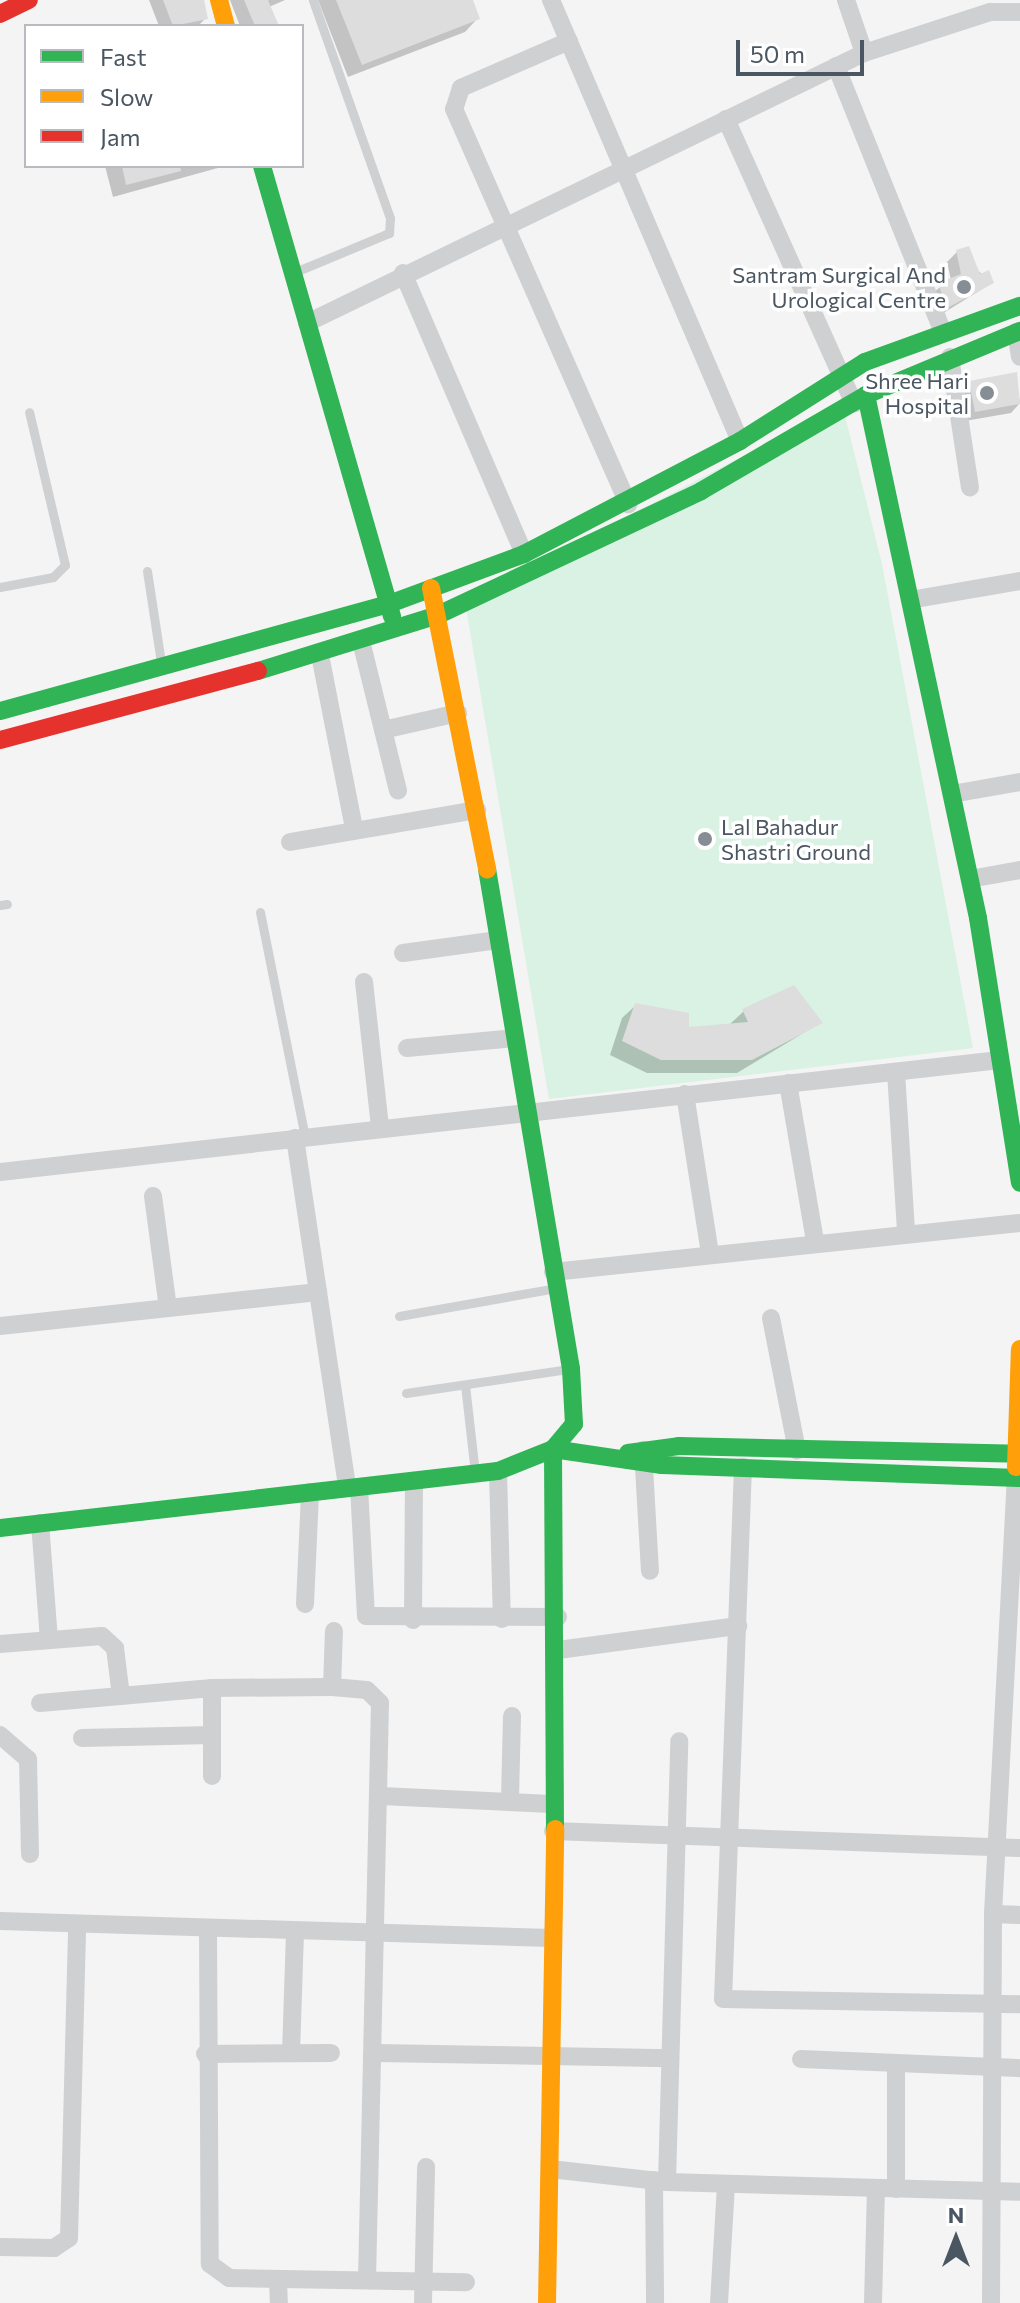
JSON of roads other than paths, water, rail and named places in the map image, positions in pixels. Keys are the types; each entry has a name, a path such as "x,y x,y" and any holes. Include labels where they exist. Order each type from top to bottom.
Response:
{"street":[{"path":"0,14 29,0"},
{"path":"219,0 225,24"},
{"path":"551,0 740,441"},
{"path":"846,0 864,53"},
{"path":"307,323 403,273 623,173 726,119 864,53 988,6 1020,12"},
{"path":"569,41 454,96 506,228 628,504"},
{"path":"836,66 943,332"},
{"path":"726,119 841,376 860,399 910,600 970,879 1020,1183"},
{"path":"263,168 396,630"},
{"path":"403,273 524,554"},
{"path":"0,711 389,604 524,554 628,504 740,441 841,376 943,332 1020,306"},
{"path":"0,740 320,655 438,615 701,491 860,399 950,357 1018,331 1020,357"},
{"path":"950,357 970,487"},
{"path":"910,600 1020,581"},
{"path":"431,588 477,810 571,1369 574,1424 553,1449 558,1650 552,1804 552,2059 547,2303"},
{"path":"361,641 398,791"},
{"path":"320,655 354,828"},
{"path":"383,730 458,713"},
{"path":"952,794 1020,782"},
{"path":"290,842 354,828 477,810"},
{"path":"970,879 1020,870"},
{"path":"403,953 498,940"},
{"path":"364,982 380,1128"},
{"path":"407,1048 514,1038"},
{"path":"0,1172 1000,1060"},
{"path":"896,1072 906,1233"},
{"path":"788,1083 815,1241"},
{"path":"685,1094 710,1253"},
{"path":"300,1138 318,1292 353,1488 366,1616 413,1620 558,1617"},
{"path":"153,1196 168,1308"},
{"path":"555,1280 710,1253 1020,1223"},
{"path":"0,1326 318,1292"},
{"path":"771,1318 797,1450"},
{"path":"991,2303 996,2191 996,2067 991,2002 993,1914 1010,1724 1020,1349"},
{"path":"0,1528 498,1471 553,1449 638,1454 743,1467 1018,1478"},
{"path":"638,1454 797,1450 1018,1454"},
{"path":"638,1454 650,1571"},
{"path":"743,1467 723,1999 1020,2004"},
{"path":"498,1471 502,1619"},
{"path":"413,1620 414,1481"},
{"path":"305,1604 310,1492"},
{"path":"40,1523 49,1640"},
{"path":"558,1650 738,1626"},
{"path":"332,1687 334,1631"},
{"path":"0,1644 49,1640 110,1641 121,1696"},
{"path":"40,1703 212,1688 332,1687 367,1690 380,1703 380,1934 367,2279"},
{"path":"212,1688 212,1776"},
{"path":"510,1798 512,1716"},
{"path":"0,1735 28,1759 30,1854"},
{"path":"82,1738 212,1735"},
{"path":"655,2303 670,2058 679,1741"},
{"path":"381,1796 510,1798 552,1804"},
{"path":"553,1831 1020,1848"},
{"path":"993,1914 1020,1915"},
{"path":"0,1921 551,1938"},
{"path":"0,2247 54,2248 69,2238 77,1924"},
{"path":"208,1928 205,2054 210,2264 229,2278 466,2282"},
{"path":"291,2053 295,1931"},
{"path":"205,2054 331,2053"},
{"path":"376,2053 552,2059 670,2058"},
{"path":"801,2059 1020,2068"},
{"path":"896,2063 896,2189"},
{"path":"423,2303 426,2167"},
{"path":"550,2169 661,2181 1020,2192"},
{"path":"719,2303 726,2184"},
{"path":"873,2303 876,2188"},
{"path":"278,2279 279,2303"}],"lane":[{"path":"292,273 389,233 390,218 313,0"},
{"path":"0,587 53,577 65,565 29,412"},
{"path":"147,571 161,667"},
{"path":"260,912 300,1138"},
{"path":"399,1316 555,1280"},
{"path":"406,1393 571,1369"},
{"path":"465,1385 475,1473"}],"place":[{"name":"Santram Surgical And Urological Centre","path":"964,287"},
{"name":"Shree Hari Hospital","path":"987,393"},
{"name":"Lal Bahadur Shastri Ground","path":"705,839"}]}
